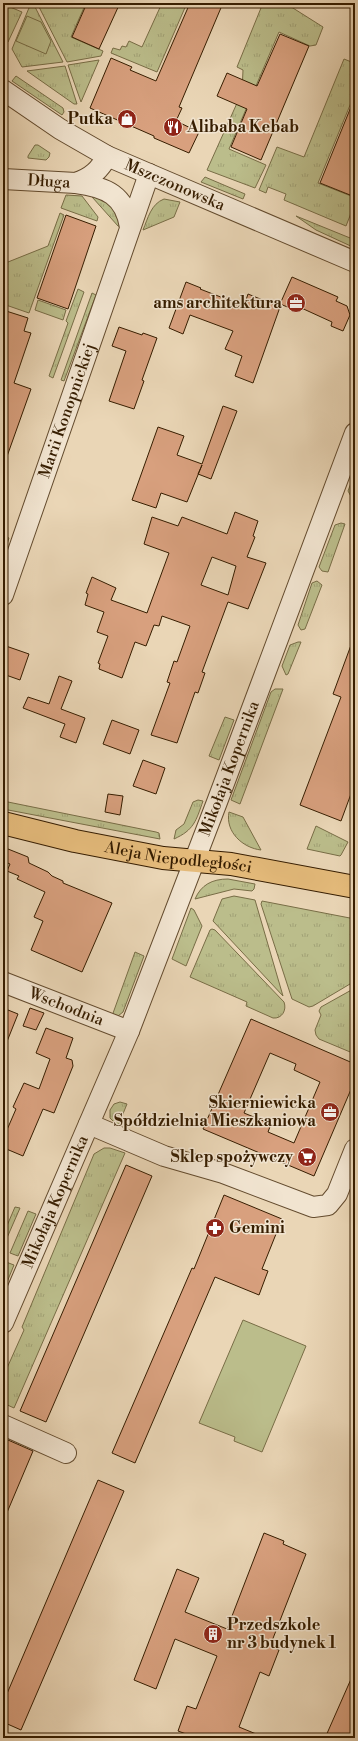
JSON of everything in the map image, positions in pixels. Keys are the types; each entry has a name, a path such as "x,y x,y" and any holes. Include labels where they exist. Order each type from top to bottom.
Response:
{"main road":[{"name":"Aleja Niepodległości","path":"3,823 105,847 163,858 231,864 265,869 355,887"}],"street":[{"name":"Mszczonowska","path":"3,90 60,130 107,156 355,262"},
{"name":"Długa","path":"3,179 76,183 95,173 107,156"},
{"name":"Marii Konopnickiej","path":"3,595 149,174"},
{"path":"76,183 95,186 114,195 126,210 130,228"},
{"name":"Mikołaja Kopernika","path":"3,1323 129,1031 355,433"},
{"name":"Wschodnia","path":"3,982 129,1031"},
{"name":"Mikołaja Kopernika","path":"89,1124 164,1156 222,1173 313,1207 328,1205 337,1194 355,1149"},
{"path":"3,1425 66,1453"}],"green space":[{"path":"31,3 33,3 63,62 22,67 12,49"},
{"path":"37,3 86,3 71,37 103,51 101,56 67,62"},
{"path":"162,3 187,3 157,72 111,53 113,48 120,50 122,46 126,47 129,41 142,47"},
{"path":"263,3 285,3 323,27 316,45 310,46 279,32 229,149 266,165 255,188 207,170 242,92 243,70 237,67"},
{"path":"3,4 22,12 8,42 3,40"},
{"path":"27,16 41,22 51,41 46,54 16,41"},
{"path":"344,59 354,63 355,60 355,93 318,183 351,196 355,186 355,203 346,226 284,200 286,194 268,187 266,193 259,190 277,147 304,157"},
{"path":"99,60 81,102 68,65"},
{"path":"65,66 77,104 74,104 27,71"},
{"path":"16,76 63,108 64,112 62,115 12,81"},
{"path":"35,145 38,145 50,153 46,160 28,158"},
{"path":"205,177 245,194 243,199 201,182"},
{"path":"84,188 108,196 122,227 118,226"},
{"path":"66,195 82,196 98,217 97,221 61,208"},
{"path":"164,199 180,202 174,217 143,230 148,216 153,208"},
{"path":"60,213 64,215 29,313 3,304 3,264 48,246"},
{"path":"296,216 355,240 355,248 316,230"},
{"path":"78,289 84,292 53,378 49,376 68,323 66,321"},
{"path":"92,293 96,295 64,381 61,380"},
{"path":"38,300 66,310 63,320 35,310"},
{"path":"355,472 355,499 354,502 348,491"},
{"path":"341,523 345,524 328,572 322,571 319,567 335,525"},
{"path":"4,536 9,538 3,556"},
{"path":"317,581 322,585 305,629 301,630 298,625 312,583"},
{"path":"301,642 288,674 286,675 282,666 290,645"},
{"path":"275,689 283,689 240,804 231,800 271,692"},
{"path":"225,717 234,720 219,760 209,756"},
{"path":"198,800 203,801 193,824 181,836 174,839 176,830 184,824 193,802"},
{"path":"3,801 156,832 159,833 160,839 3,809"},
{"path":"229,812 243,817 261,850 248,846 237,838 230,826 228,819"},
{"path":"316,826 348,842 340,856 307,849"},
{"path":"228,879 255,884 254,889 252,891 234,889 195,899 200,890 208,884 217,880"},
{"path":"234,896 255,900 283,996 213,921 222,899"},
{"path":"262,901 355,919 355,981 313,1006 309,1007 292,999 261,904"},
{"path":"191,908 194,910 202,926 186,966 172,959"},
{"path":"210,930 215,930 284,1002 284,1011 279,1017 273,1018 246,1006 247,1002 190,977"},
{"path":"135,952 144,956 123,1012 118,1016 112,1016"},
{"path":"355,988 355,1054 319,1039 315,1030 321,1015 319,1011 321,1007"},
{"path":"120,1102 127,1104 118,1126 110,1118 110,1110 114,1104"},
{"path":"104,1148 110,1148 125,1153 14,1408 3,1403 3,1377 24,1330 22,1327 94,1154"},
{"path":"15,1207 20,1208 3,1247 3,1235"},
{"path":"28,1211 36,1214 18,1256 10,1253"},
{"path":"6,1262 14,1265 3,1292 3,1270"},
{"path":"243,1320 306,1346 262,1452 234,1441 235,1437 199,1423"}],"building":[{"path":"87,3 120,3 99,49 72,37"},
{"path":"190,3 223,3 179,107 182,108 176,121 199,132 189,153 90,108 111,58 132,67 130,70 156,81"},
{"path":"280,34 309,46 261,160 231,147 247,109 217,96 227,73 257,86"},
{"path":"355,97 355,183 350,195 320,183"},
{"path":"66,215 96,226 68,309 37,298"},
{"path":"292,277 338,297 336,301 347,306 350,315 343,331 331,326 332,322 297,306 295,310 280,304"},
{"path":"186,282 244,306 248,294 280,307 253,383 235,376 242,356 225,349 233,331 190,315 183,334 169,328"},
{"path":"3,310 28,318 24,331 31,333 14,383 31,389 5,462 3,462"},
{"path":"119,327 142,335 143,333 157,338 142,380 144,381 134,409 109,401 126,351 112,346"},
{"path":"223,406 237,411 211,479 198,474 187,502 161,493 156,508 132,500 158,427 184,436 177,455 202,464"},
{"path":"235,512 258,521 253,536 255,537 247,557 266,563 248,609 228,602 202,672 205,673 198,693 195,692 177,743 151,735 170,683 167,682 174,661 177,662 190,626 162,616 159,626 154,625 146,646 135,642 122,678 99,669 100,664 98,663 108,636 97,632 104,612 85,605 88,594 86,593 92,577 116,588 111,600 147,613 169,553 144,544 152,517 178,526 182,517 227,534","holes":["212,557 236,566 228,595 201,585"]},
{"path":"354,637 355,783 341,821 300,805 341,697 333,694"},
{"path":"3,645 29,654 20,680 3,674"},
{"path":"59,676 72,681 61,709 85,718 76,743 60,737 65,724 23,708 28,697 49,704"},
{"path":"112,720 139,730 130,754 103,744"},
{"path":"143,760 165,768 156,794 133,786"},
{"path":"108,794 123,796 120,815 105,812"},
{"path":"3,847 28,857 29,863 48,872 52,876 63,881 63,883 112,903 82,972 31,950 43,921 34,917 45,892 17,879 19,876 7,871 10,864 3,861"},
{"path":"3,1008 18,1014 4,1049 3,1049"},
{"path":"30,1008 44,1013 36,1030 23,1026"},
{"path":"251,1019 355,1064 355,1080 314,1176 203,1129","holes":["270,1053 296,1064 294,1070 320,1082 294,1143 268,1132 271,1124 244,1113"]},
{"path":"46,1028 73,1038 66,1058 72,1060 73,1066 54,1113 43,1109 23,1156 4,1148 7,1140 3,1139 16,1109 13,1107 24,1083 39,1089 50,1059 36,1053"},
{"path":"126,1165 152,1176 46,1422 20,1411"},
{"path":"224,1195 282,1219 262,1269 268,1271 259,1295 215,1277 135,1463 112,1453 192,1268 194,1269"},
{"path":"8,1440 33,1451 3,1522 3,1450"},
{"path":"98,1480 124,1491 21,1730 3,1722 3,1703"},
{"name":"Przedszkole nr 3 budynek 1","path":"264,1533 284,1541 283,1544 306,1554 270,1646 279,1650 269,1676 260,1672 239,1727 266,1738 197,1738 178,1731 187,1706 196,1709 217,1656 175,1639 156,1689 134,1680 177,1569 199,1578 185,1612 227,1629"},
{"path":"355,1670 355,1738 325,1738"}],"place":[{"name":"Putka","path":"127,119"},
{"name":"Alibaba Kebab","path":"173,127"},
{"name":"ams architektura","path":"296,303"},
{"name":"Skierniewicka Spółdzielnia Mieszkaniowa","path":"330,1112"},
{"name":"Sklep spożywczy","path":"307,1157"},
{"name":"Gemini","path":"215,1228"},
{"name":"Przedszkole nr 3 budynek 1","path":"213,1634"}]}
